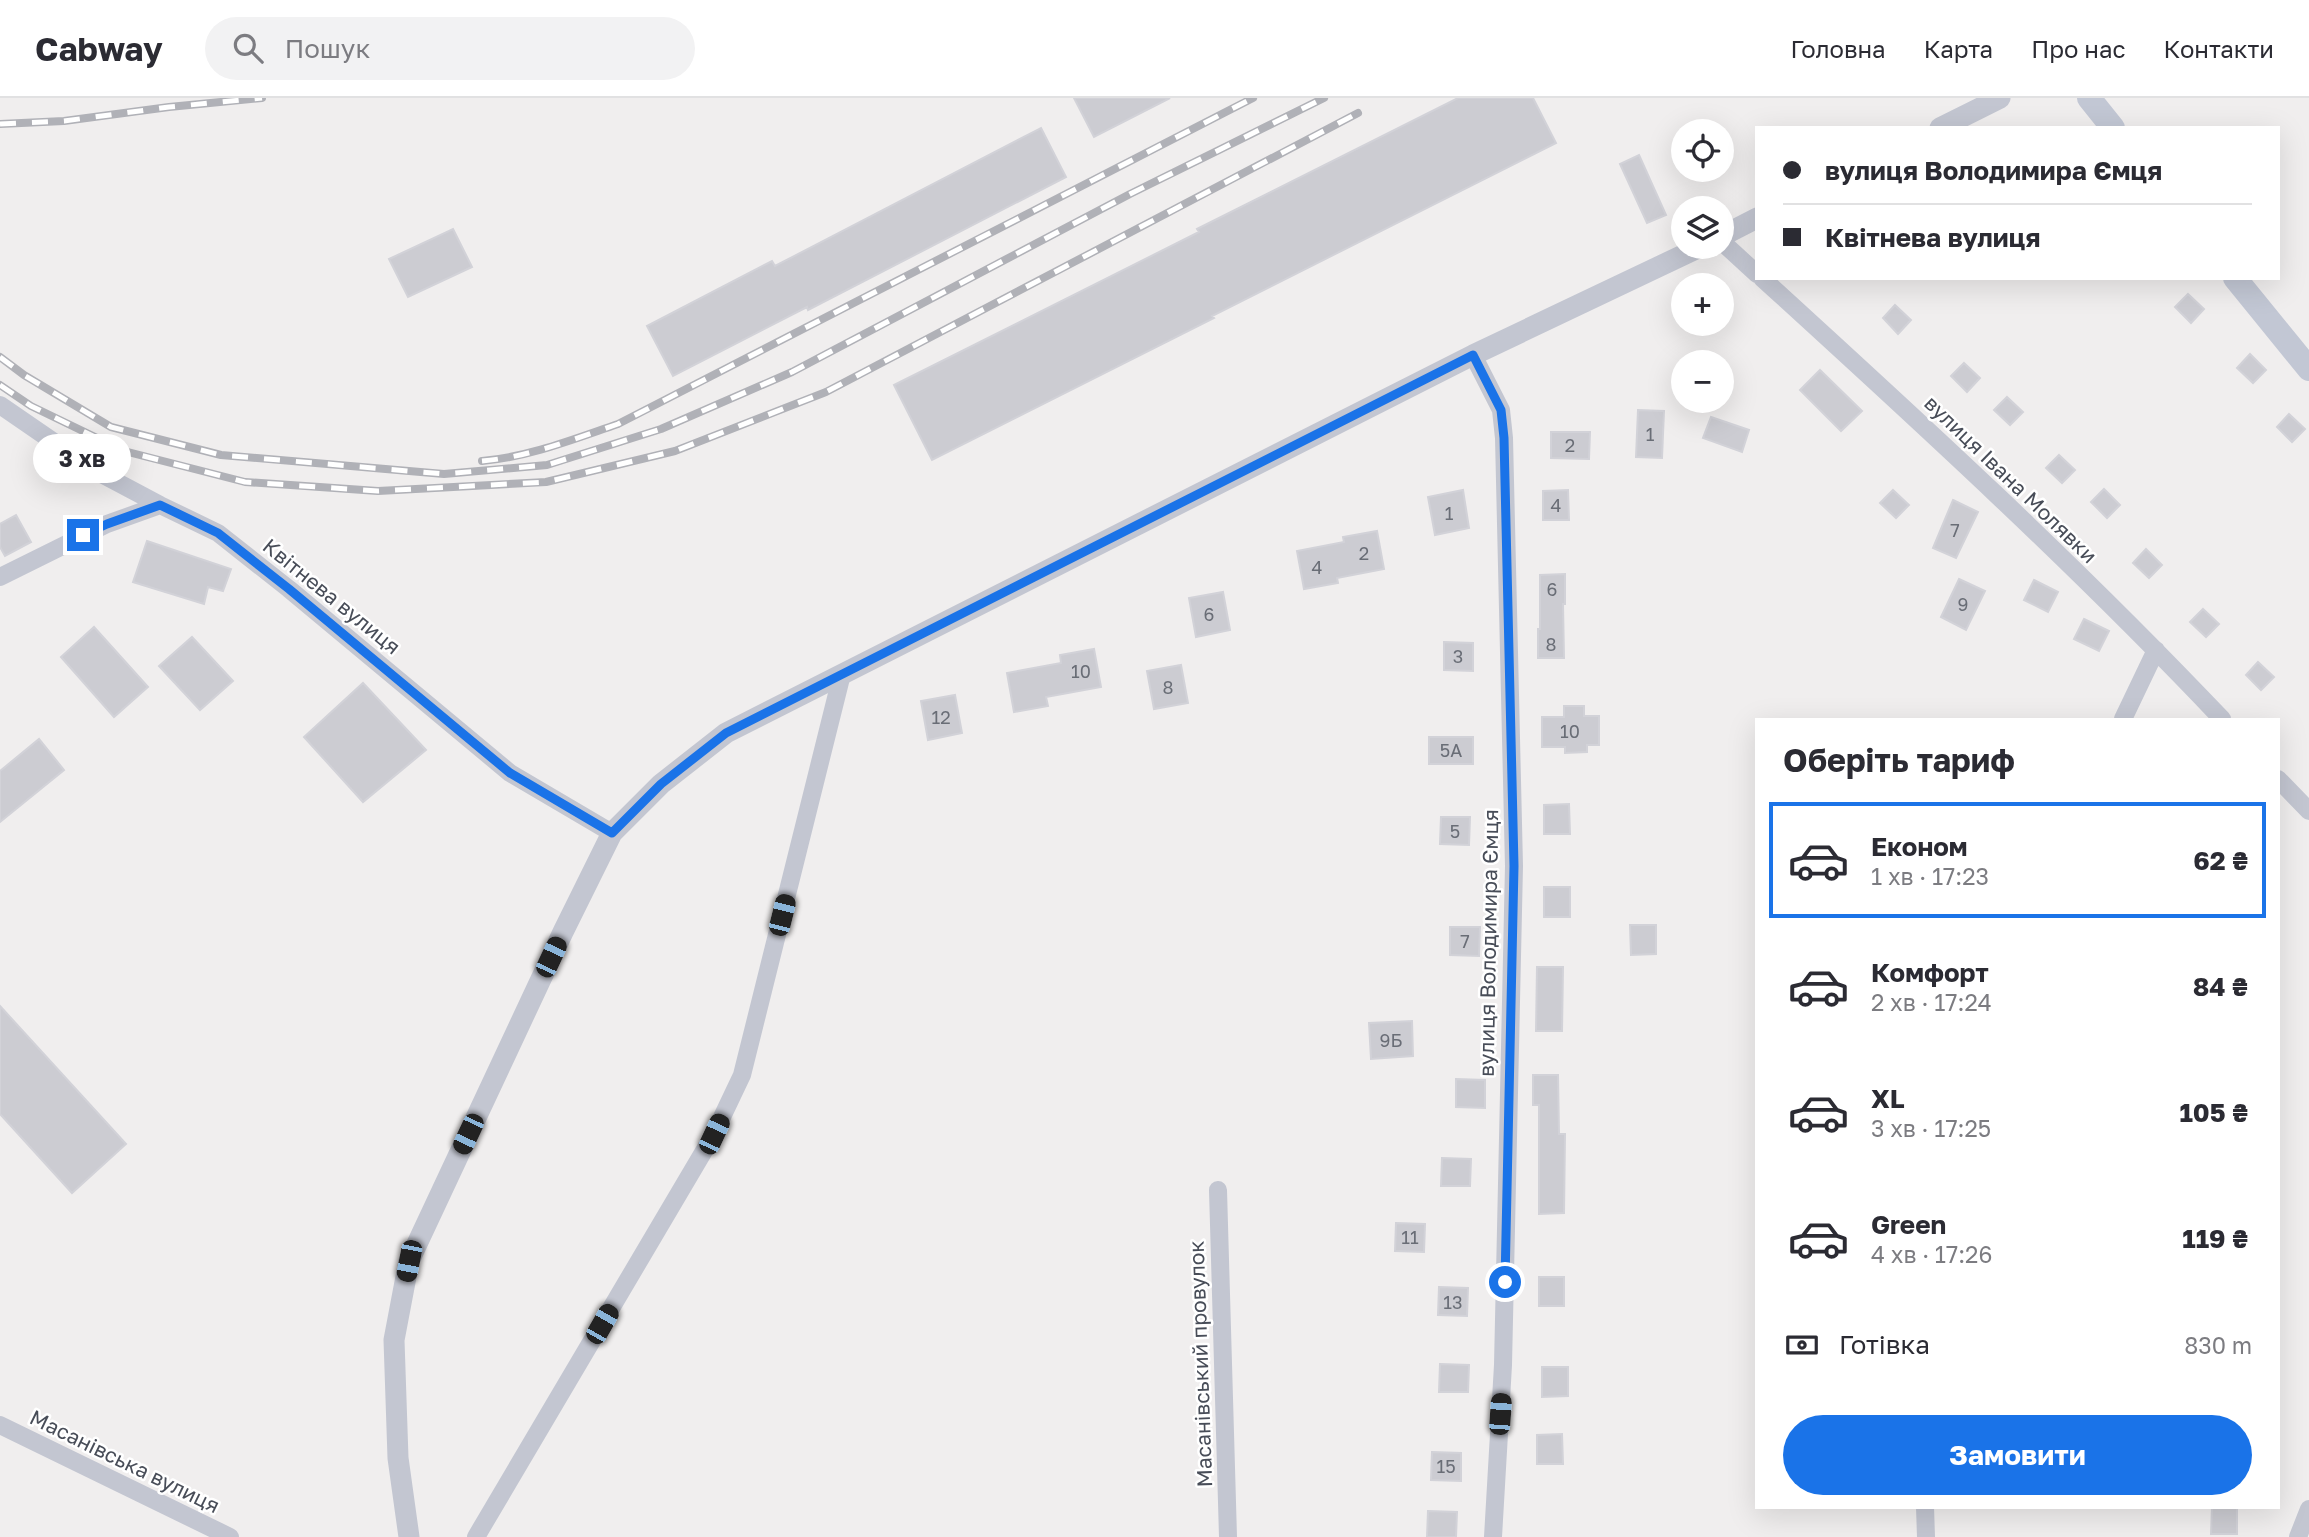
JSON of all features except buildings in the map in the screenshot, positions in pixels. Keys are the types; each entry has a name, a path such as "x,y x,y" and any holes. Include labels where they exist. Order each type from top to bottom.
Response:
{"main road":[{"path":"2089,98 2111,126"},
{"path":"2237,280 2309,369"}],"street":[{"path":"1944,126 2000,98"},
{"path":"1734,230 1755,219"},
{"path":"1734,253 1755,272"},
{"path":"409,1537 398,1458 394,1340 409,1261 612,833 661,784 726,733 1473,355 1675,259"},
{"name":"вулиця Івана Молявки","path":"1764,280 1893,397 2156,650 2221,718"},
{"name":"вулиця Володимира Ємця","path":"1473,355 1501,410 1504,438 1514,866 1503,1365 1493,1537"},
{"name":"Квітнева вулиця","path":"0,405 96,471 218,533 510,773 612,833"},
{"path":"0,577 107,524 160,505"},
{"path":"2123,718 2156,650"},
{"path":"476,1537 714,1134 742,1075 842,674"},
{"path":"2280,781 2309,811"},
{"name":"Масанівський провулок","path":"1218,1190 1228,1537"},
{"name":"Масанівська вулиця","path":"0,1425 230,1537"},
{"path":"1925,1509 1926,1537"},
{"path":"2298,1537 2309,1509"}],"railway":[{"path":"0,124 64,121 262,98"},
{"path":"482,461 534,451 618,424 1253,98"},
{"path":"0,357 24,375 111,427 221,455 444,474 547,465 661,429 792,372 1130,194 1324,98"},
{"path":"0,385 31,406 124,451 245,482 378,491 546,482 675,451 826,392 1358,113"}],"route":[{"path":"83,535 160,505 218,533 510,773 612,833 661,784 726,733 1473,355 1501,410 1504,438 1514,866 1505,1282"}]}
